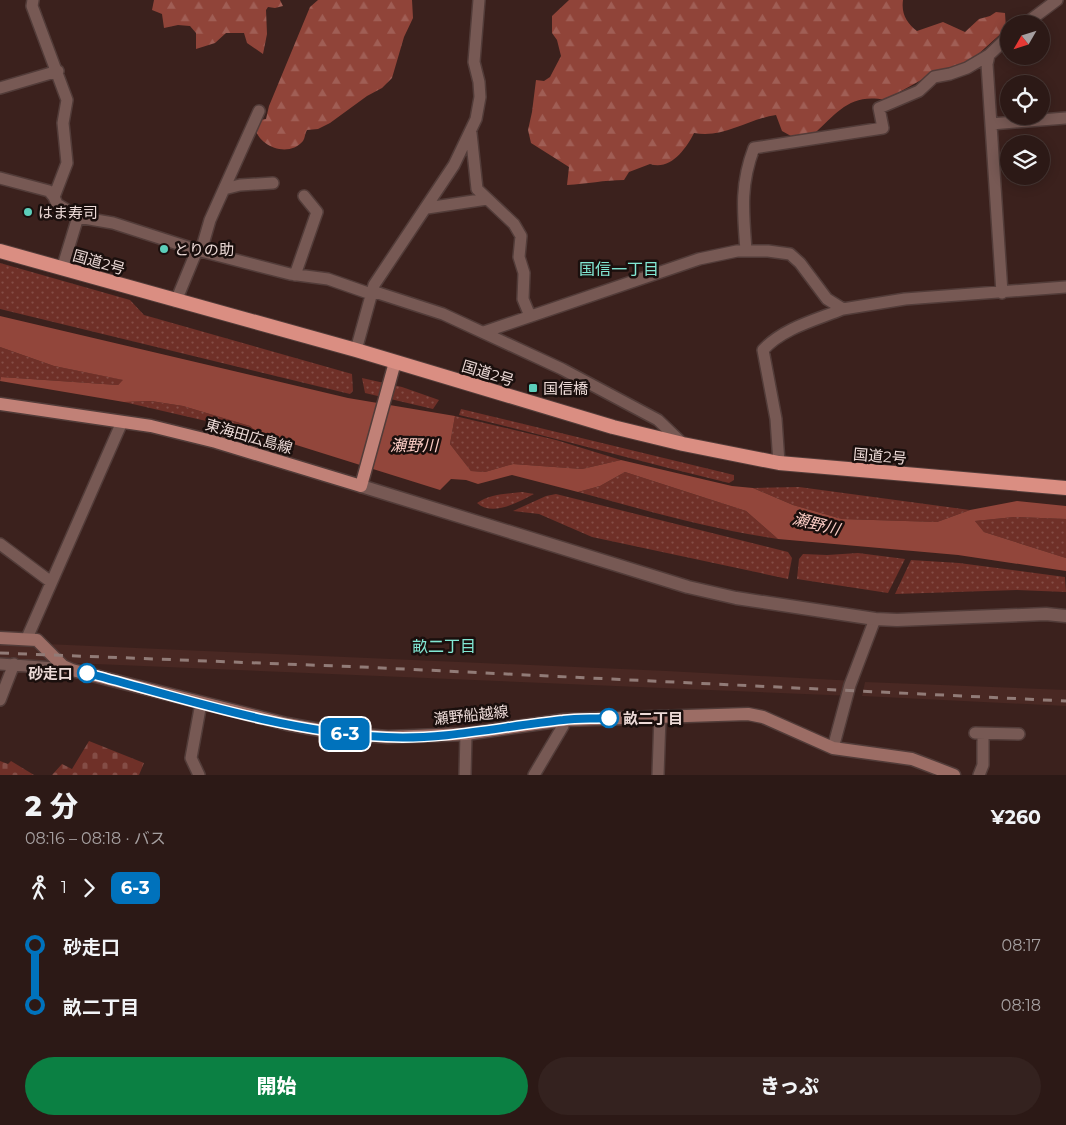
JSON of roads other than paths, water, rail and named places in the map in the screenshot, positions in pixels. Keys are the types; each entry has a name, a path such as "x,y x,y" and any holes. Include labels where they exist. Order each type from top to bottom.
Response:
{"highway":[{"name":"国道2号","path":"0,251 356,350 613,427 683,444 779,464 1066,488"}],"main road":[{"path":"362,482 395,362"},
{"name":"東海田広島線","path":"0,404 151,426 362,482"},
{"path":"0,638 27,638"},
{"name":"瀬野船越線","path":"27,638 37,640 63,666 201,703 287,724 337,733 388,737 466,734 564,720 728,714 763,717 833,748 912,759 954,775"}],"street":[{"path":"33,0 32,6 58,71 67,100 63,128 67,163 54,197"},
{"path":"356,350 372,292 454,165 471,131 480,96 480,82 474,62 480,0"},
{"path":"1037,15 1057,0"},
{"path":"746,250 743,186 754,148 883,128 879,108 919,91 934,77 968,68 989,55 1000,45"},
{"path":"989,55 991,124 1002,293"},
{"path":"0,88 58,71"},
{"path":"176,301 259,111"},
{"path":"991,124 1066,118"},
{"path":"471,131 477,189 514,224 521,236 519,257 524,273 523,299 530,316"},
{"path":"0,178 49,191 57,204 78,217 113,223 199,251 295,274 328,279 443,314 562,369 658,420 683,444"},
{"path":"224,189 240,185 273,183"},
{"path":"295,274 317,212 304,196"},
{"path":"427,208 487,199"},
{"path":"62,269 78,217"},
{"path":"484,332 530,316 561,308 597,293 699,259 746,250 790,254 800,262 827,299 843,310"},
{"path":"779,464 776,419 763,350 771,341 802,325 843,310 905,299 1066,287"},
{"path":"27,638 122,422"},
{"path":"362,482 688,587 736,598 875,619 897,620 1046,614 1066,616"},
{"path":"0,544 51,582"},
{"path":"833,748 850,684 875,619"},
{"path":"0,664 54,668 63,666"},
{"path":"0,700 14,664"},
{"path":"199,775 191,758 201,703"},
{"path":"658,775 660,716"},
{"path":"534,775 564,720"},
{"path":"465,775 466,734"},
{"path":"979,775 983,765 979,734 1019,734"}],"water":[{"name":"瀬野川","path":"0,316 348,398 455,416 450,444 471,471 485,472 513,464 582,469 621,460 732,486 753,488 793,505 842,519 937,522 970,510 1017,501 1066,506 1066,519 1014,517 975,521 984,532 1066,558 1066,571 958,555 778,539 746,511 625,472 600,486 578,492 512,475 478,484 466,480 451,479 440,490 258,433 250,426 183,406 151,401 124,402 0,381 1,377 118,385 123,380 54,366 0,347"}],"railway":[{"path":"0,653 362,667 1066,701"}],"place":[{"name":"はま寿司","path":"28,212"},
{"name":"とりの助","path":"164,249"},
{"name":"国信橋","path":"533,388"},
{"name":"砂走口","path":"87,673"},
{"name":"畝二丁目","path":"609,718"}],"district":[{"name":"国信一丁目","path":"619,269"},
{"name":"畝二丁目","path":"444,646"}]}
